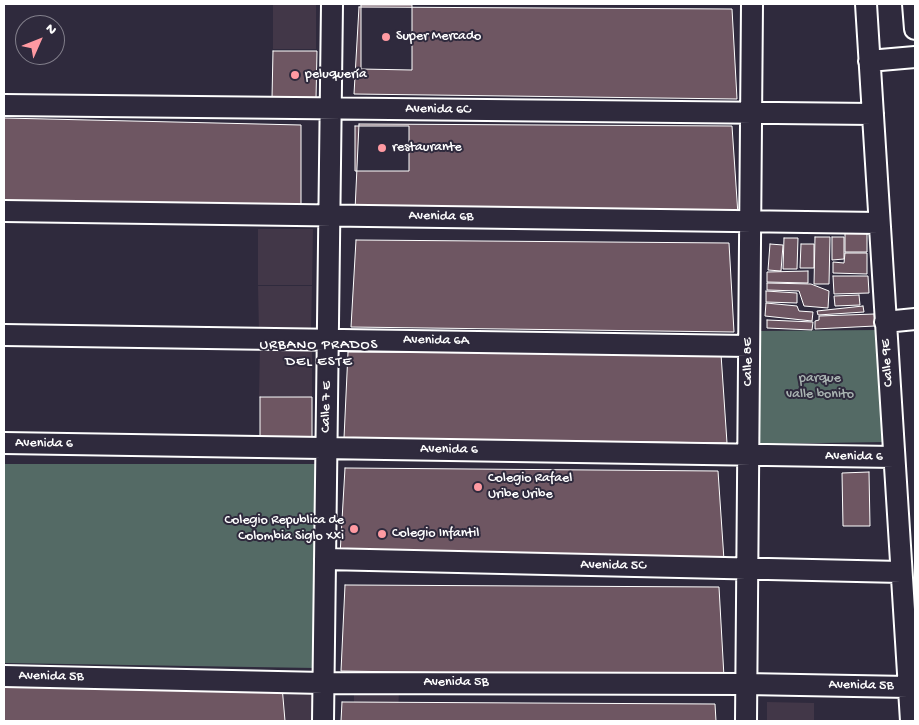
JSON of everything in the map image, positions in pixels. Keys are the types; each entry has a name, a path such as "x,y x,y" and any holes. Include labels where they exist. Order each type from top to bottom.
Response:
{"street":[{"name":"Calle 7 E","path":"323,721 332,4"},
{"name":"Calle 8E","path":"746,721 752,4"},
{"name":"Calle 9E","path":"866,4 910,721"},
{"path":"913,4 915,29"},
{"path":"869,61 915,58"},
{"name":"Avenida 6C","path":"4,105 872,114"},
{"name":"Avenida 6B","path":"4,212 879,223"},
{"path":"885,322 915,319"},
{"name":"Avenida 6A","path":"4,335 749,346"},
{"name":"Avenida 6","path":"4,443 894,457"},
{"name":"Avenida 5C","path":"325,559 901,572"},
{"name":"Avenida 5B","path":"4,676 323,683 746,684 908,687"}],"shaded area":[{"path":"273,4 316,4 316,49 273,49"},
{"path":"258,229 313,229 312,285 258,285"},
{"path":"258,286 312,286 311,333 259,333"},
{"path":"260,346 312,346 312,397 259,396"},
{"path":"354,688 399,688 398,721 354,721"},
{"path":"260,689 321,690 321,721 260,721"},
{"path":"767,702 814,703 814,721 767,721"}],"green space":[{"name":"parque valle bonito","path":"879,330 886,442 757,444 755,331"},
{"path":"4,464 320,464 315,668 4,663"}],"building":[{"name":"Super Mercado","path":"361,5 412,5 412,70 361,69"},
{"path":"359,7 732,9 737,99 354,94"},
{"name":"peluquería","path":"273,51 317,51 316,99 272,98"},
{"path":"4,118 301,125 301,215 4,202"},
{"path":"359,124 732,126 738,215 355,210"},
{"name":"restaurante","path":"355,126 409,126 409,171 355,171"},
{"path":"845,233 867,233 867,252 845,252"},
{"path":"815,237 830,237 829,284 814,284"},
{"path":"832,237 844,237 844,259 832,260"},
{"path":"784,238 798,238 797,269 783,269"},
{"path":"356,240 729,243 734,332 351,327"},
{"path":"770,244 783,245 781,271 768,270"},
{"path":"801,244 814,244 814,268 800,268"},
{"path":"845,253 867,253 867,274 833,273 833,262 844,263"},
{"path":"808,271 808,283 767,282 767,272"},
{"path":"833,276 868,276 869,293 834,294"},
{"path":"767,283 811,284 829,291 828,308 804,306 799,291 767,290"},
{"path":"766,291 797,293 797,303 766,302"},
{"path":"859,295 860,305 835,306 834,296"},
{"path":"766,303 797,306 799,311 813,312 812,321 765,316"},
{"path":"863,306 864,312 818,315 817,311"},
{"path":"874,314 875,326 815,329 815,321 819,320 819,316"},
{"path":"767,320 813,322 812,330 767,328"},
{"path":"348,352 721,354 727,443 344,438"},
{"path":"260,397 312,397 312,447 260,446"},
{"path":"345,468 718,471 724,560 340,555"},
{"path":"869,472 870,526 843,526 842,473"},
{"path":"345,585 719,587 724,677 341,671"},
{"path":"4,685 282,686 285,721 4,721"},
{"path":"342,702 715,704 716,721 341,721"}],"place":[{"name":"Super Mercado","path":"386,37"},
{"name":"peluquería","path":"295,75"},
{"name":"restaurante","path":"382,148"},
{"name":"Colegio Rafael Uribe Uribe","path":"478,487"},
{"name":"Colegio Republica de Colombia Siglo Xxi","path":"354,529"},
{"name":"Colegio Infantil","path":"382,534"}],"district":[{"name":"URBANO PRADOS DEL ESTE","path":"319,354"}]}
